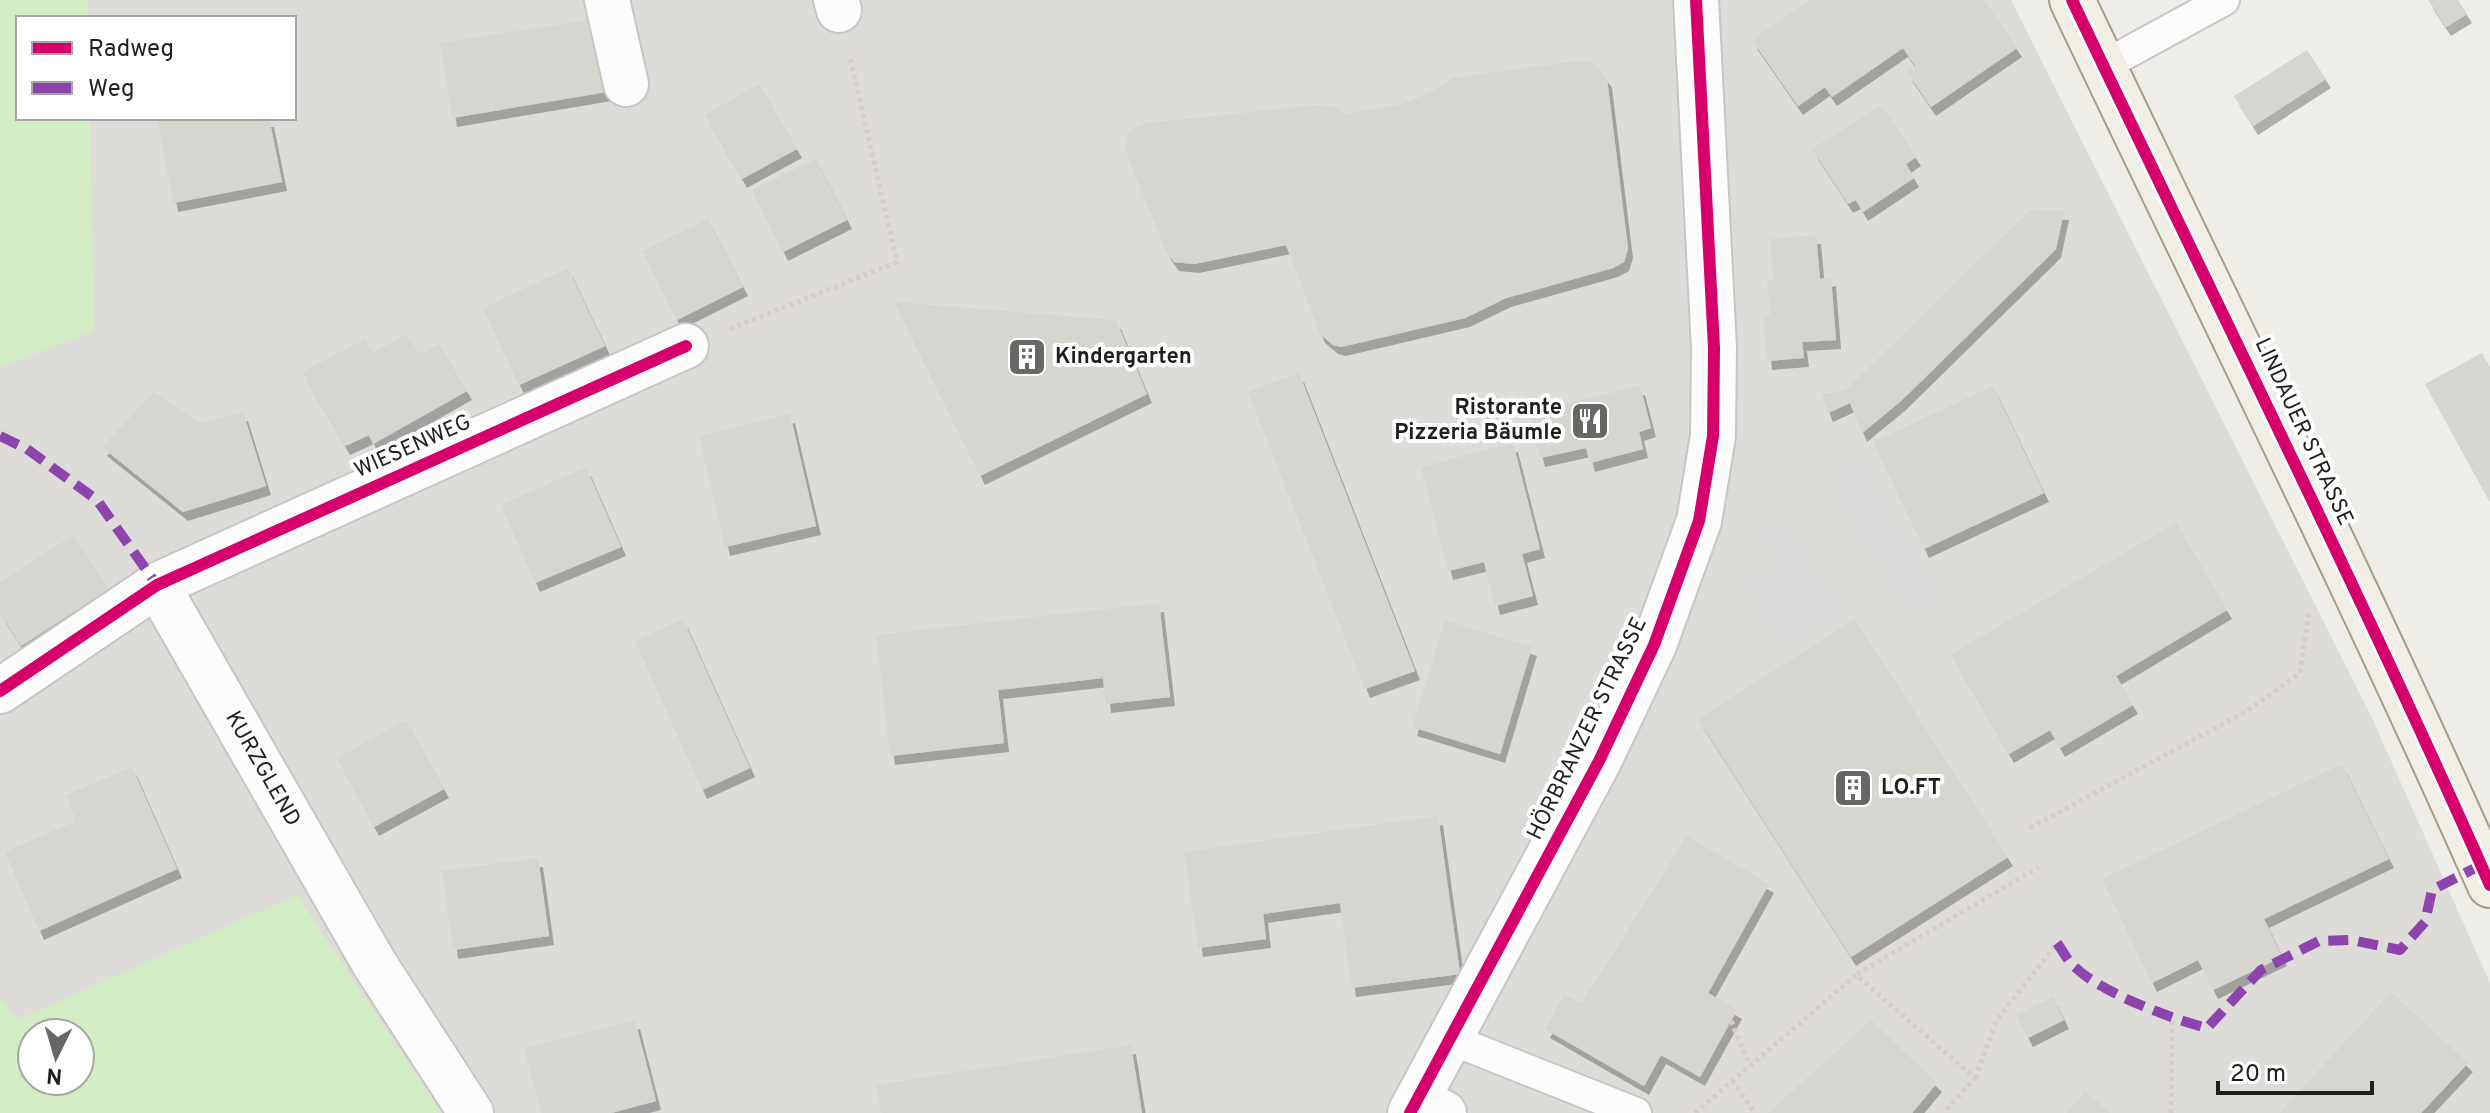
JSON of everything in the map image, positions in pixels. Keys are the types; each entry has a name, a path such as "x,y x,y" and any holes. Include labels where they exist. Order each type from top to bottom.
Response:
{"main road":[{"name":"LINDAUER STRASSE","path":"2072,0 2356,591 2490,885"}],"street":[{"path":"607,0 626,84"},
{"name":"HÖRBRANZER STRASSE","path":"1424,1109 1450,1039 1612,735 1654,645 1699,521 1713,436 1714,348 1696,0"},
{"name":"WIESENWEG","path":"157,585 686,346"},
{"path":"0,691 157,585"},
{"name":"KURZGLEND","path":"157,585 374,963 471,1113"}],"lane":[{"path":"2103,66 2224,0"},
{"path":"1450,1039 1636,1113"}],"path":[{"path":"686,346 897,262 837,5"},
{"path":"2030,828 2247,711 2300,673 2308,612 2356,591"},
{"path":"1695,1113 1856,975 2039,867"},
{"path":"1944,1113 1975,1078 1997,1020 2057,943"},
{"path":"1856,975 1975,1078"},
{"path":"2171,1113 2172,1020"},
{"path":"1731,1021 1750,1066"},
{"path":"1732,1081 1755,1113"}],"shaded area":[{"path":"0,0 2011,0 2372,718 2490,983 2490,1113 0,1113"},
{"path":"1859,454 1951,601 1912,625 1820,479"},
{"path":"1780,506 1850,610 1786,654 1737,582 1770,560 1748,528"}],"green space":[{"path":"0,0 88,0 88,16 16,16 16,120 90,120 94,331 0,367"},
{"path":"297,895 442,1113 0,1113 0,999 16,1018 16,1097 96,1097 96,1017 25,1017"}],"building":[{"path":"1811,0 1984,0 2017,48 1931,107 1907,72 1916,67 1903,48 1832,97 1825,87 1798,106 1752,40"},
{"path":"2428,0 2458,0 2467,14 2446,27"},
{"path":"595,19 607,92 452,118 440,43"},
{"path":"2307,50 2326,79 2253,126 2234,96"},
{"path":"1588,61 1598,66 1607,79 1628,249 1624,262 1613,268 1506,298 1465,318 1341,347 1333,345 1320,334 1286,245 1194,264 1174,262 1166,251 1125,144 1130,130 1146,123 1317,105 1336,107 1346,114 1402,104 1431,92 1453,78"},
{"path":"759,84 797,149 742,179 705,115"},
{"path":"1881,105 1916,157 1906,164 1914,178 1863,212 1856,200 1848,204 1812,149"},
{"path":"157,120 269,120 282,182 173,203"},
{"path":"816,159 847,220 783,252 752,190"},
{"path":"2030,210 2064,211 2056,249 1901,401 1862,433 1850,403 1828,413 1821,394 1845,391"},
{"path":"708,219 743,287 677,320 642,251"},
{"path":"1816,235 1820,279 1831,277 1836,340 1802,342 1804,358 1767,361 1763,316 1770,315 1767,279 1773,279 1770,239"},
{"path":"568,268 605,346 519,385 483,308"},
{"name":"Kindergarten","path":"894,302 1116,320 1147,394 980,476"},
{"path":"406,334 420,354 439,344 467,391 373,444 369,435 345,446 302,372 365,339 373,353"},
{"path":"2482,353 2490,367 2490,502 2425,384"},
{"path":"1299,373 1415,671 1365,689 1248,392"},
{"name":"Ristorante Pizzeria Bäumle","path":"1640,386 1651,428 1639,432 1643,449 1590,463 1586,448 1540,458 1529,413"},
{"path":"1993,386 2044,493 1924,549 1873,442"},
{"path":"154,392 200,423 243,412 266,486 183,512 102,447"},
{"path":"790,414 816,526 725,547 699,436"},
{"path":"1513,443 1540,549 1522,554 1533,596 1495,606 1484,562 1448,571 1421,467"},
{"path":"586,467 621,547 535,583 501,505"},
{"path":"2176,523 2227,610 2116,676 2133,705 2060,748 2050,730 2009,754 1951,654"},
{"path":"74,535 109,589 21,646 0,613 0,582"},
{"path":"1159,603 1170,697 1106,704 1103,678 998,690 1004,743 890,756 876,635"},
{"path":"683,619 750,768 702,790 635,641"},
{"name":"LO.FT","path":"1855,619 2008,857 1851,957 1698,719"},
{"path":"1445,620 1532,647 1500,754 1412,727"},
{"path":"406,720 444,789 374,827 337,758"},
{"path":"2342,764 2389,859 2264,919 2282,957 2213,990 2198,960 2152,983 2102,879"},
{"path":"132,767 177,869 39,931 5,852 76,821 66,795"},
{"path":"1438,816 1460,974 1351,988 1340,903 1263,914 1266,939 1198,948 1184,852"},
{"path":"1687,836 1769,884 1708,993 1737,1010 1700,1077 1661,1055 1644,1086 1545,1029 1565,994 1582,1003"},
{"path":"538,858 549,936 453,950 442,871"},
{"path":"2391,992 2468,1063 2421,1113 2279,1113"},
{"path":"2053,997 2064,1020 2028,1038 2016,1015"},
{"path":"635,1020 656,1101 611,1113 541,1113 524,1048"},
{"path":"1871,1020 1937,1083 1912,1113 1768,1113"},
{"path":"1131,1045 1142,1113 881,1113 876,1085"},
{"path":"2085,1092 2111,1113 2066,1113"}],"marked path":[{"path":"0,436 27,449 97,500 157,585"},
{"path":"2057,943 2073,966 2103,987 2157,1012 2207,1028 2261,970 2319,941 2352,940 2400,950 2425,922 2432,890 2481,865"}],"cycle path":[{"path":"1410,1113 1599,761 1654,645 1699,521 1713,436 1714,348 1696,0"},
{"path":"2072,0 2337,552 2490,885"},
{"path":"0,691 157,585 686,346"}],"place":[{"name":"Kindergarten","path":"1027,357"},
{"name":"Ristorante Pizzeria Bäumle","path":"1590,421"},
{"name":"LO.FT","path":"1853,788"}]}
